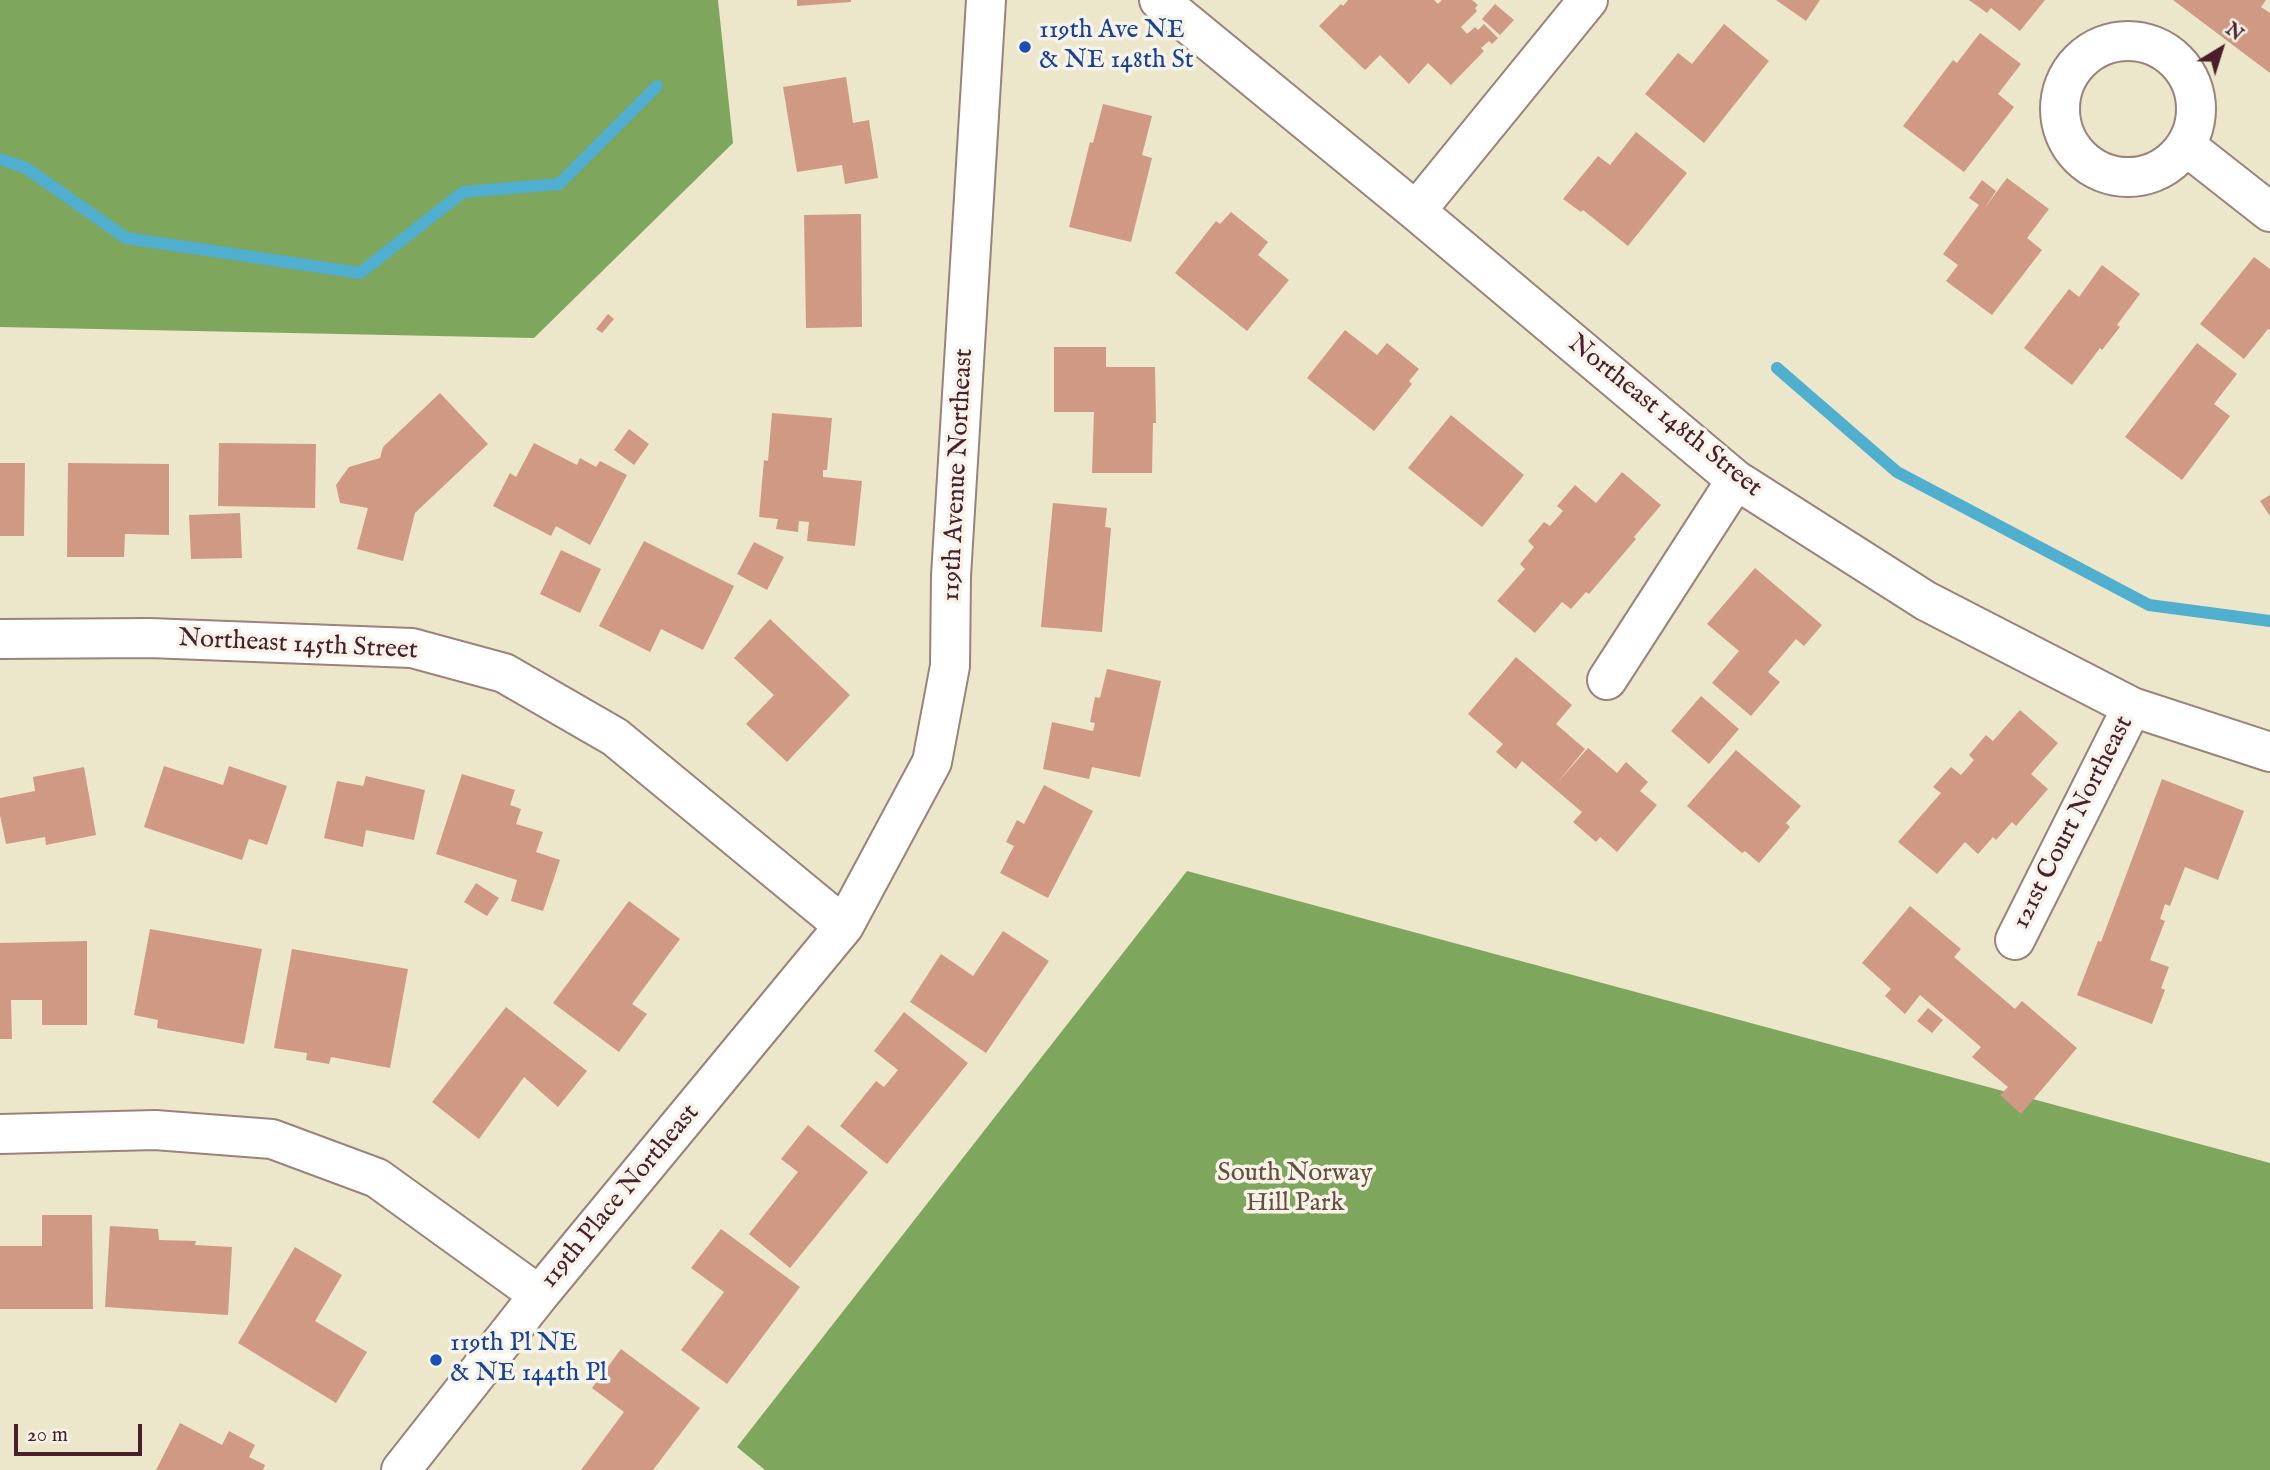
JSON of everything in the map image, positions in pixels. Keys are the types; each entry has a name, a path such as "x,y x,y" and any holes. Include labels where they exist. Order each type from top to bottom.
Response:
{"street":[{"name":"119th Avenue Northeast","path":"844,926 932,762 950,666 951,576 986,0"},
{"name":"Northeast 148th Street","path":"1159,0 1416,211 1736,480 1927,601 2132,707 2270,752"},
{"path":"1416,211 1587,0"},
{"path":"2186,146 2270,212"},
{"path":"1607,680 1736,480"},
{"name":"Northeast 145th Street","path":"0,639 149,638 412,648 504,673 615,737 844,926"},
{"name":"121st Court Northeast","path":"2015,940 2132,707"},
{"name":"119th Place Northeast","path":"401,1470 540,1295 844,926"},
{"path":"0,1134 155,1130 272,1139 377,1178 540,1295"}],"green space":[{"path":"0,0 718,0 733,143 534,338 0,327"},
{"name":"South Norway Hill Park","path":"1187,871 2270,1163 2270,1470 765,1470 737,1447"}],"building":[{"path":"797,0 851,0 851,2 797,6"},
{"path":"1348,0 1434,0 1438,4 1442,0 1472,0 1478,5 1475,8 1477,11 1461,27 1467,34 1475,27 1478,30 1484,24 1498,38 1492,44 1489,41 1481,48 1484,51 1451,85 1428,63 1409,84 1380,55 1365,70 1319,26"},
{"path":"1776,0 1820,0 1806,21"},
{"path":"1969,0 2045,0 2020,31 1991,8 1987,13"},
{"path":"2173,0 2266,0 2261,7 2270,13 2270,73"},
{"path":"1495,4 1514,20 1500,35 1482,19"},
{"path":"1724,24 1769,61 1704,143 1645,94 1678,53 1692,64"},
{"path":"1980,33 2021,64 1998,94 2014,107 1964,172 1903,126 1953,60 1957,63"},
{"path":"846,77 853,123 869,120 878,178 845,184 842,165 797,172 783,87"},
{"path":"1103,104 1152,116 1142,155 1152,158 1131,242 1069,227 1090,142 1093,143"},
{"path":"1636,132 1687,173 1628,246 1583,210 1581,212 1563,199 1598,156 1610,165"},
{"path":"2007,178 2049,209 2027,238 2042,250 1992,315 1946,281 1958,265 1943,254 1979,205 1969,198 1982,180 1996,191 1984,209"},
{"path":"1231,212 1268,242 1258,255 1289,280 1247,331 1175,273 1216,221 1220,224"},
{"path":"861,214 862,327 806,328 804,215"},
{"path":"2254,257 2270,269 2270,330 2268,329 2244,359 2200,324"},
{"path":"2102,265 2140,294 2117,325 2120,327 2072,385 2024,348 2069,289 2079,297"},
{"path":"608,314 614,319 602,333 596,329"},
{"path":"1345,330 1377,355 1387,343 1419,369 1409,381 1412,384 1374,431 1307,378"},
{"path":"2197,343 2237,374 2214,404 2230,416 2182,480 2125,437"},
{"path":"1054,347 1106,347 1106,367 1155,367 1156,423 1153,423 1152,473 1092,473 1094,412 1054,412"},
{"path":"440,393 488,444 415,513 403,561 357,549 368,508 340,503 336,485 349,467 380,458 383,447"},
{"path":"772,413 832,418 827,470 823,470 823,477 862,481 855,546 807,541 809,522 799,521 798,532 776,529 778,519 759,517 764,460 768,461"},
{"path":"1451,415 1524,475 1482,527 1408,468"},
{"path":"629,429 649,444 634,465 614,450"},
{"path":"219,443 316,444 315,508 218,506"},
{"path":"534,443 577,465 580,458 596,467 600,461 627,475 590,545 556,526 551,536 493,506 510,473 516,477"},
{"path":"0,463 25,463 24,536 0,536"},
{"path":"68,463 169,464 169,535 125,534 124,557 67,557"},
{"path":"1622,472 1661,505 1589,594 1586,592 1571,609 1562,602 1535,633 1497,601 1525,569 1520,564 1534,547 1528,541 1544,522 1550,526 1563,511 1557,506 1575,485 1596,503"},
{"path":"2270,495 2270,516 2260,501"},
{"path":"1053,503 1107,508 1105,527 1111,528 1102,632 1041,627"},
{"path":"240,513 242,558 191,559 189,515"},
{"path":"644,541 734,586 703,650 661,629 650,652 599,626"},
{"path":"754,542 784,557 767,590 737,574"},
{"path":"561,550 601,569 580,613 540,594"},
{"path":"1755,568 1822,625 1804,646 1796,639 1768,672 1780,682 1751,716 1712,683 1739,651 1707,624"},
{"path":"770,619 850,695 787,762 746,724 774,695 734,658"},
{"path":"1516,657 1572,705 1556,724 1585,749 1557,783 1588,748 1617,773 1626,762 1648,782 1640,791 1657,805 1617,852 1600,837 1596,842 1573,822 1582,812 1522,761 1516,769 1496,752 1503,744 1468,714"},
{"path":"1107,669 1161,681 1140,777 1092,767 1089,779 1043,769 1052,722 1093,731 1095,723 1090,722 1095,697 1100,698"},
{"path":"1701,696 1739,729 1709,764 1671,731"},
{"path":"2020,710 2058,743 2031,774 2048,789 2016,826 2012,822 1996,840 1993,837 1978,854 1965,842 1937,874 1898,842 1941,793 1933,787 1951,767 1961,775 1974,760 1969,755 1986,735 1993,741"},
{"path":"1736,750 1801,806 1786,823 1790,827 1759,863 1745,851 1742,853 1687,806"},
{"path":"164,766 223,785 229,766 287,786 267,845 249,839 242,860 144,827"},
{"path":"84,767 96,835 46,845 45,837 6,844 0,815 0,798 35,791 33,777"},
{"path":"462,774 515,790 510,805 521,809 516,824 543,832 536,852 560,860 543,911 511,901 517,880 436,854"},
{"path":"366,776 425,790 414,840 366,830 363,847 324,838 337,781 363,786"},
{"path":"2162,779 2244,811 2218,880 2185,867 2170,906 2165,904 2160,919 2165,921 2150,960 2169,967 2161,988 2165,990 2152,1024 2077,995 2098,941 2101,942"},
{"path":"1044,785 1093,811 1048,898 1000,873 1014,846 1006,842 1017,820 1024,824"},
{"path":"476,883 499,898 487,916 464,902"},
{"path":"629,901 680,939 632,1004 647,1014 619,1052 553,1003"},
{"path":"1910,906 1961,949 1954,957 2015,1009 2022,1001 2077,1048 2021,1114 2000,1095 2008,1087 1972,1057 1981,1047 1920,995 1905,1014 1885,996 1891,989 1862,963"},
{"path":"150,929 262,949 244,1044 157,1028 158,1020 134,1015"},
{"path":"1003,931 1049,961 986,1053 910,1002 941,954 973,976"},
{"path":"87,941 87,1025 42,1025 42,1000 11,1000 12,1039 0,1039 0,943"},
{"path":"292,949 408,969 390,1068 331,1057 329,1064 306,1060 307,1053 274,1048"},
{"path":"506,1007 587,1071 558,1107 524,1077 479,1139 432,1102"},
{"path":"1928,1008 1943,1020 1932,1033 1917,1021"},
{"path":"904,1012 968,1063 887,1164 840,1126 876,1081 884,1087 898,1070 874,1051"},
{"path":"808,1125 868,1172 790,1268 749,1234 798,1172 781,1159"},
{"path":"42,1215 92,1215 93,1309 0,1309 0,1246 42,1246"},
{"path":"110,1226 158,1229 159,1240 196,1241 195,1245 232,1247 228,1315 105,1307"},
{"path":"721,1229 800,1287 727,1384 681,1350 724,1292 691,1268"},
{"path":"295,1247 342,1275 315,1321 367,1352 336,1403 238,1343"},
{"path":"621,1349 700,1408 653,1470 581,1470 624,1412 592,1388"},
{"path":"180,1423 222,1445 229,1431 255,1445 249,1457 265,1465 263,1470 156,1470"}],"waterway":[{"path":"0,159 26,168 126,238 360,273 463,192 559,184 657,86"},
{"path":"1777,368 1897,472 2149,605 2270,621"}],"place":[{"name":"119th Ave NE & NE 148th St","path":"1025,47"},
{"name":"119th Pl NE & NE 144th Pl","path":"436,1360"}]}
